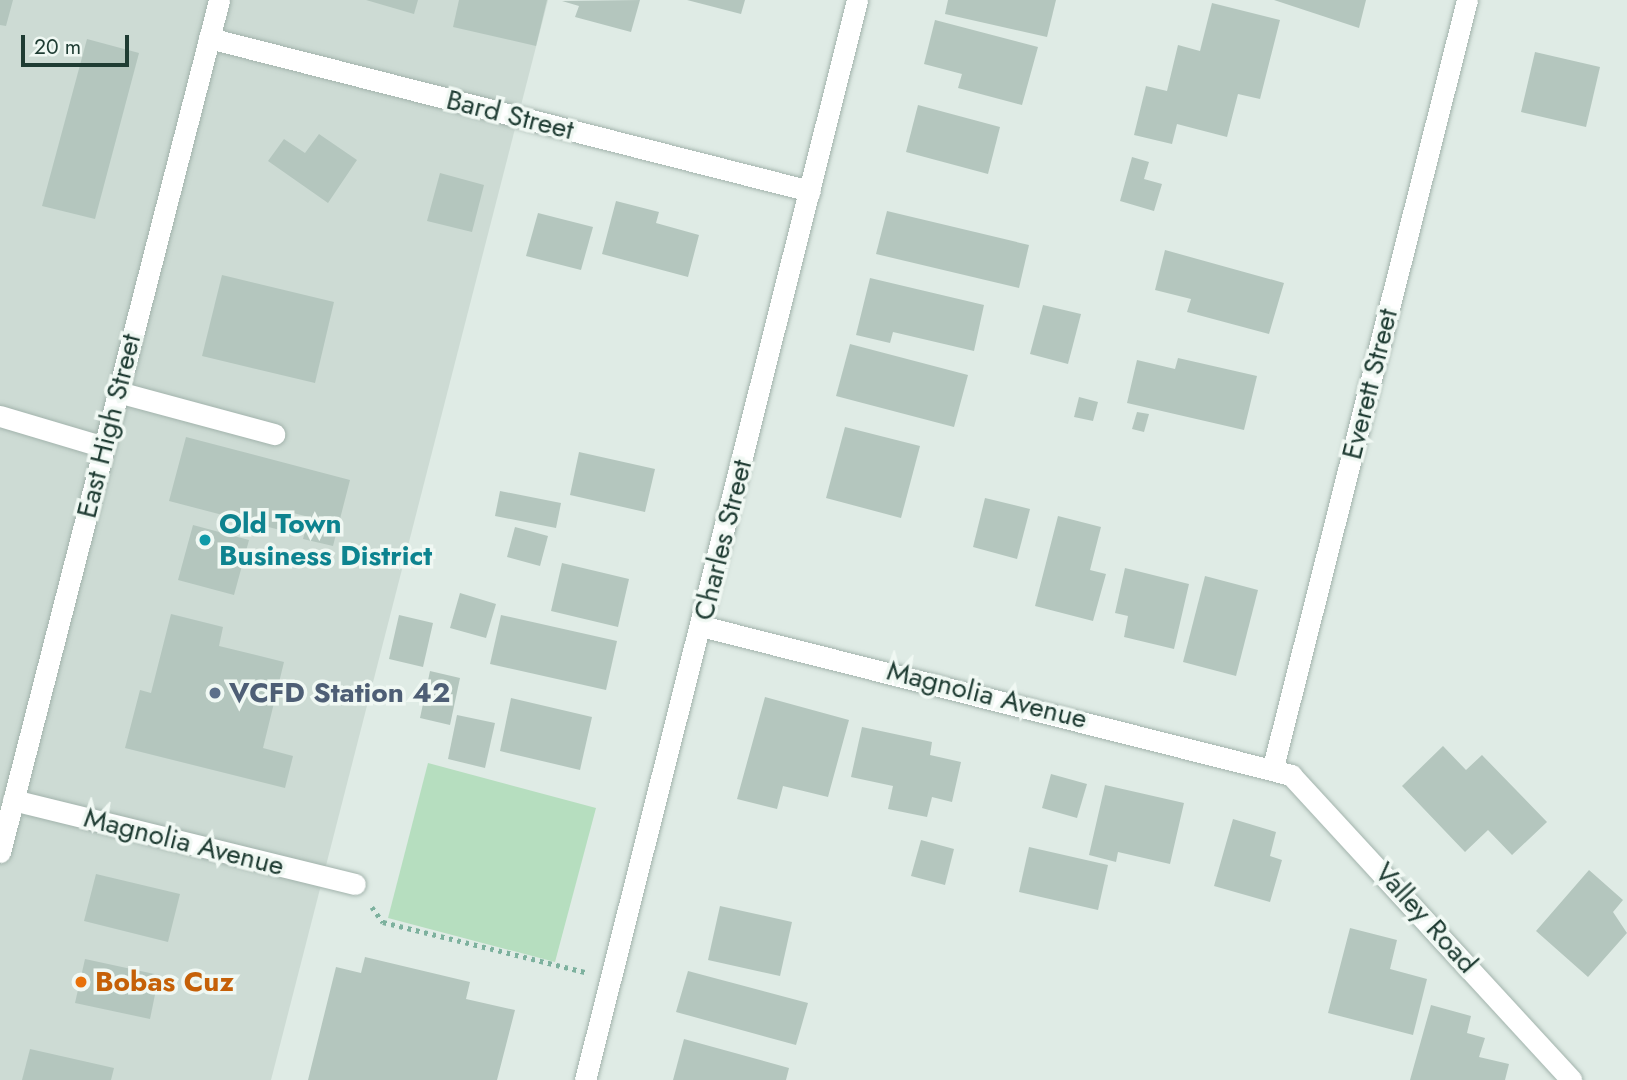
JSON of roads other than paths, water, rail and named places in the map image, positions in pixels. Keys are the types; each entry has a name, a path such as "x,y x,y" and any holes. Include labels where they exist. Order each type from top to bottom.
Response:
{"street":[{"name":"East High Street","path":"0,852 219,0"},
{"name":"Charles Street","path":"585,1080 858,0"},
{"name":"Everett Street","path":"1272,767 1467,0"},
{"name":"Bard Street","path":"209,38 810,191"},
{"path":"118,392 274,434"},
{"path":"0,416 104,447"},
{"name":"Magnolia Avenue","path":"701,626 1272,767"},
{"name":"Valley Road","path":"1272,767 1307,787 1570,1080"},
{"name":"Magnolia Avenue","path":"13,800 355,884"}],"place":[{"name":"Old Town Business District","path":"205,540"},
{"name":"VCFD Station 42","path":"215,693"},
{"name":"Bobas Cuz","path":"81,982"}]}
